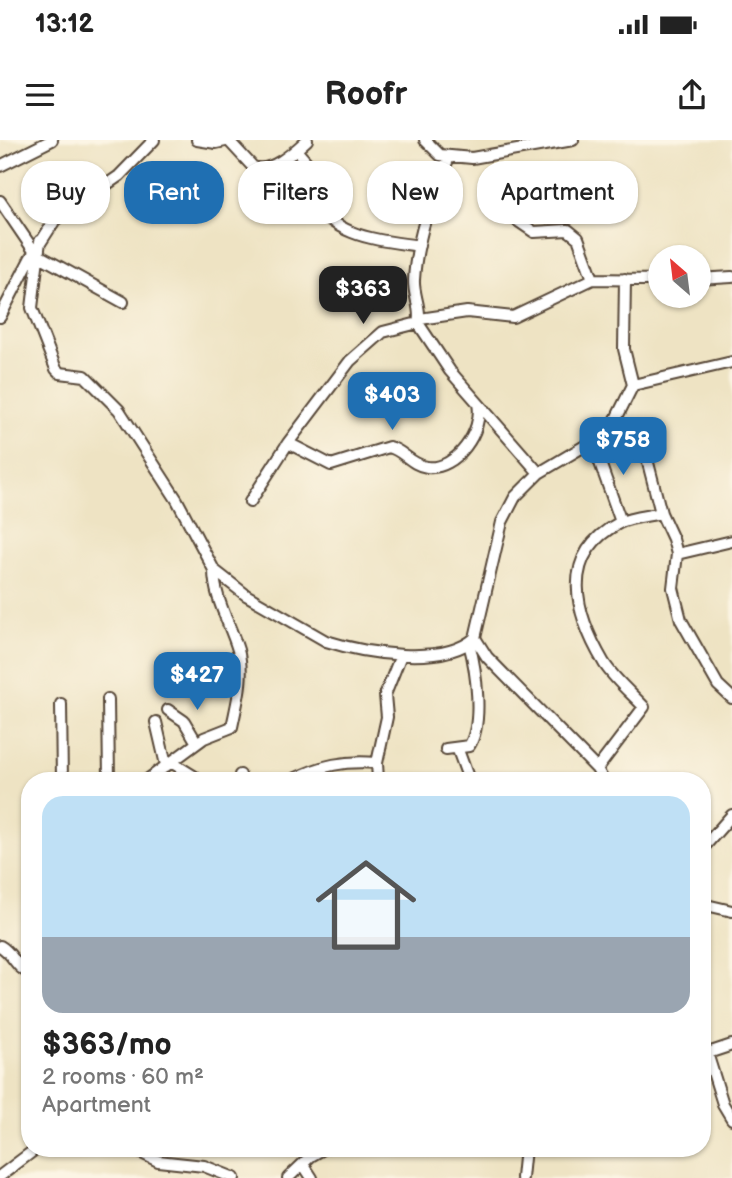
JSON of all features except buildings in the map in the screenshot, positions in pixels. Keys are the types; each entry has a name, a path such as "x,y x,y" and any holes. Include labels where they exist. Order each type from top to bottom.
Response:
{"street":[{"path":"0,166 52,140"},
{"path":"0,317 37,249 60,215 119,176 154,140"},
{"path":"197,140 216,143 230,140 257,169 272,165 307,140"},
{"path":"425,140 437,153 482,157 571,140"},
{"path":"296,150 310,166 308,196 338,226 367,237 419,246"},
{"path":"450,156 429,203 419,246 414,280 419,321 450,371 539,472"},
{"path":"0,201 37,249 123,302"},
{"path":"522,224 534,232 568,230 578,238 593,279"},
{"path":"37,249 32,308 55,369 60,373 85,376 119,410 177,500 214,570 216,592 238,651 240,686 232,727 197,743 158,772"},
{"path":"711,278 732,277"},
{"path":"250,502 288,443 350,360 383,332 419,321 467,312 513,317 593,279 648,280"},
{"path":"625,279 624,349 632,385"},
{"path":"446,749 458,750 469,746 474,738 477,679 472,641 502,523 515,497 539,472 610,431 632,385 732,362"},
{"path":"288,443 331,465 388,447 395,448 415,464 437,466 459,454 479,425 478,404"},
{"path":"617,419 647,458 677,554 673,588 681,620 718,684 732,698"},
{"path":"593,443 621,522"},
{"path":"597,769 644,707 605,664 576,595 584,556 589,544 621,522 662,513"},
{"path":"677,554 732,541"},
{"path":"214,570 246,595 326,641 401,655 442,652 472,641"},
{"path":"472,641 599,772"},
{"path":"378,772 387,717 385,695 401,655"},
{"path":"108,699 109,772"},
{"path":"61,704 62,772"},
{"path":"168,710 184,720 197,743"},
{"path":"156,722 168,764 184,772"},
{"path":"458,750 466,772"},
{"path":"308,772 338,762 377,763"},
{"path":"316,768 318,772"},
{"path":"711,839 732,815"},
{"path":"711,906 732,911"},
{"path":"0,946 11,952 21,969"},
{"path":"711,1052 732,1045"},
{"path":"711,1071 723,1104 732,1119"},
{"path":"0,1176 25,1157"},
{"path":"150,1157 158,1161 204,1166 234,1178"},
{"path":"306,1157 312,1178"},
{"path":"288,1178 312,1157"},
{"path":"522,1178 524,1157"}]}
